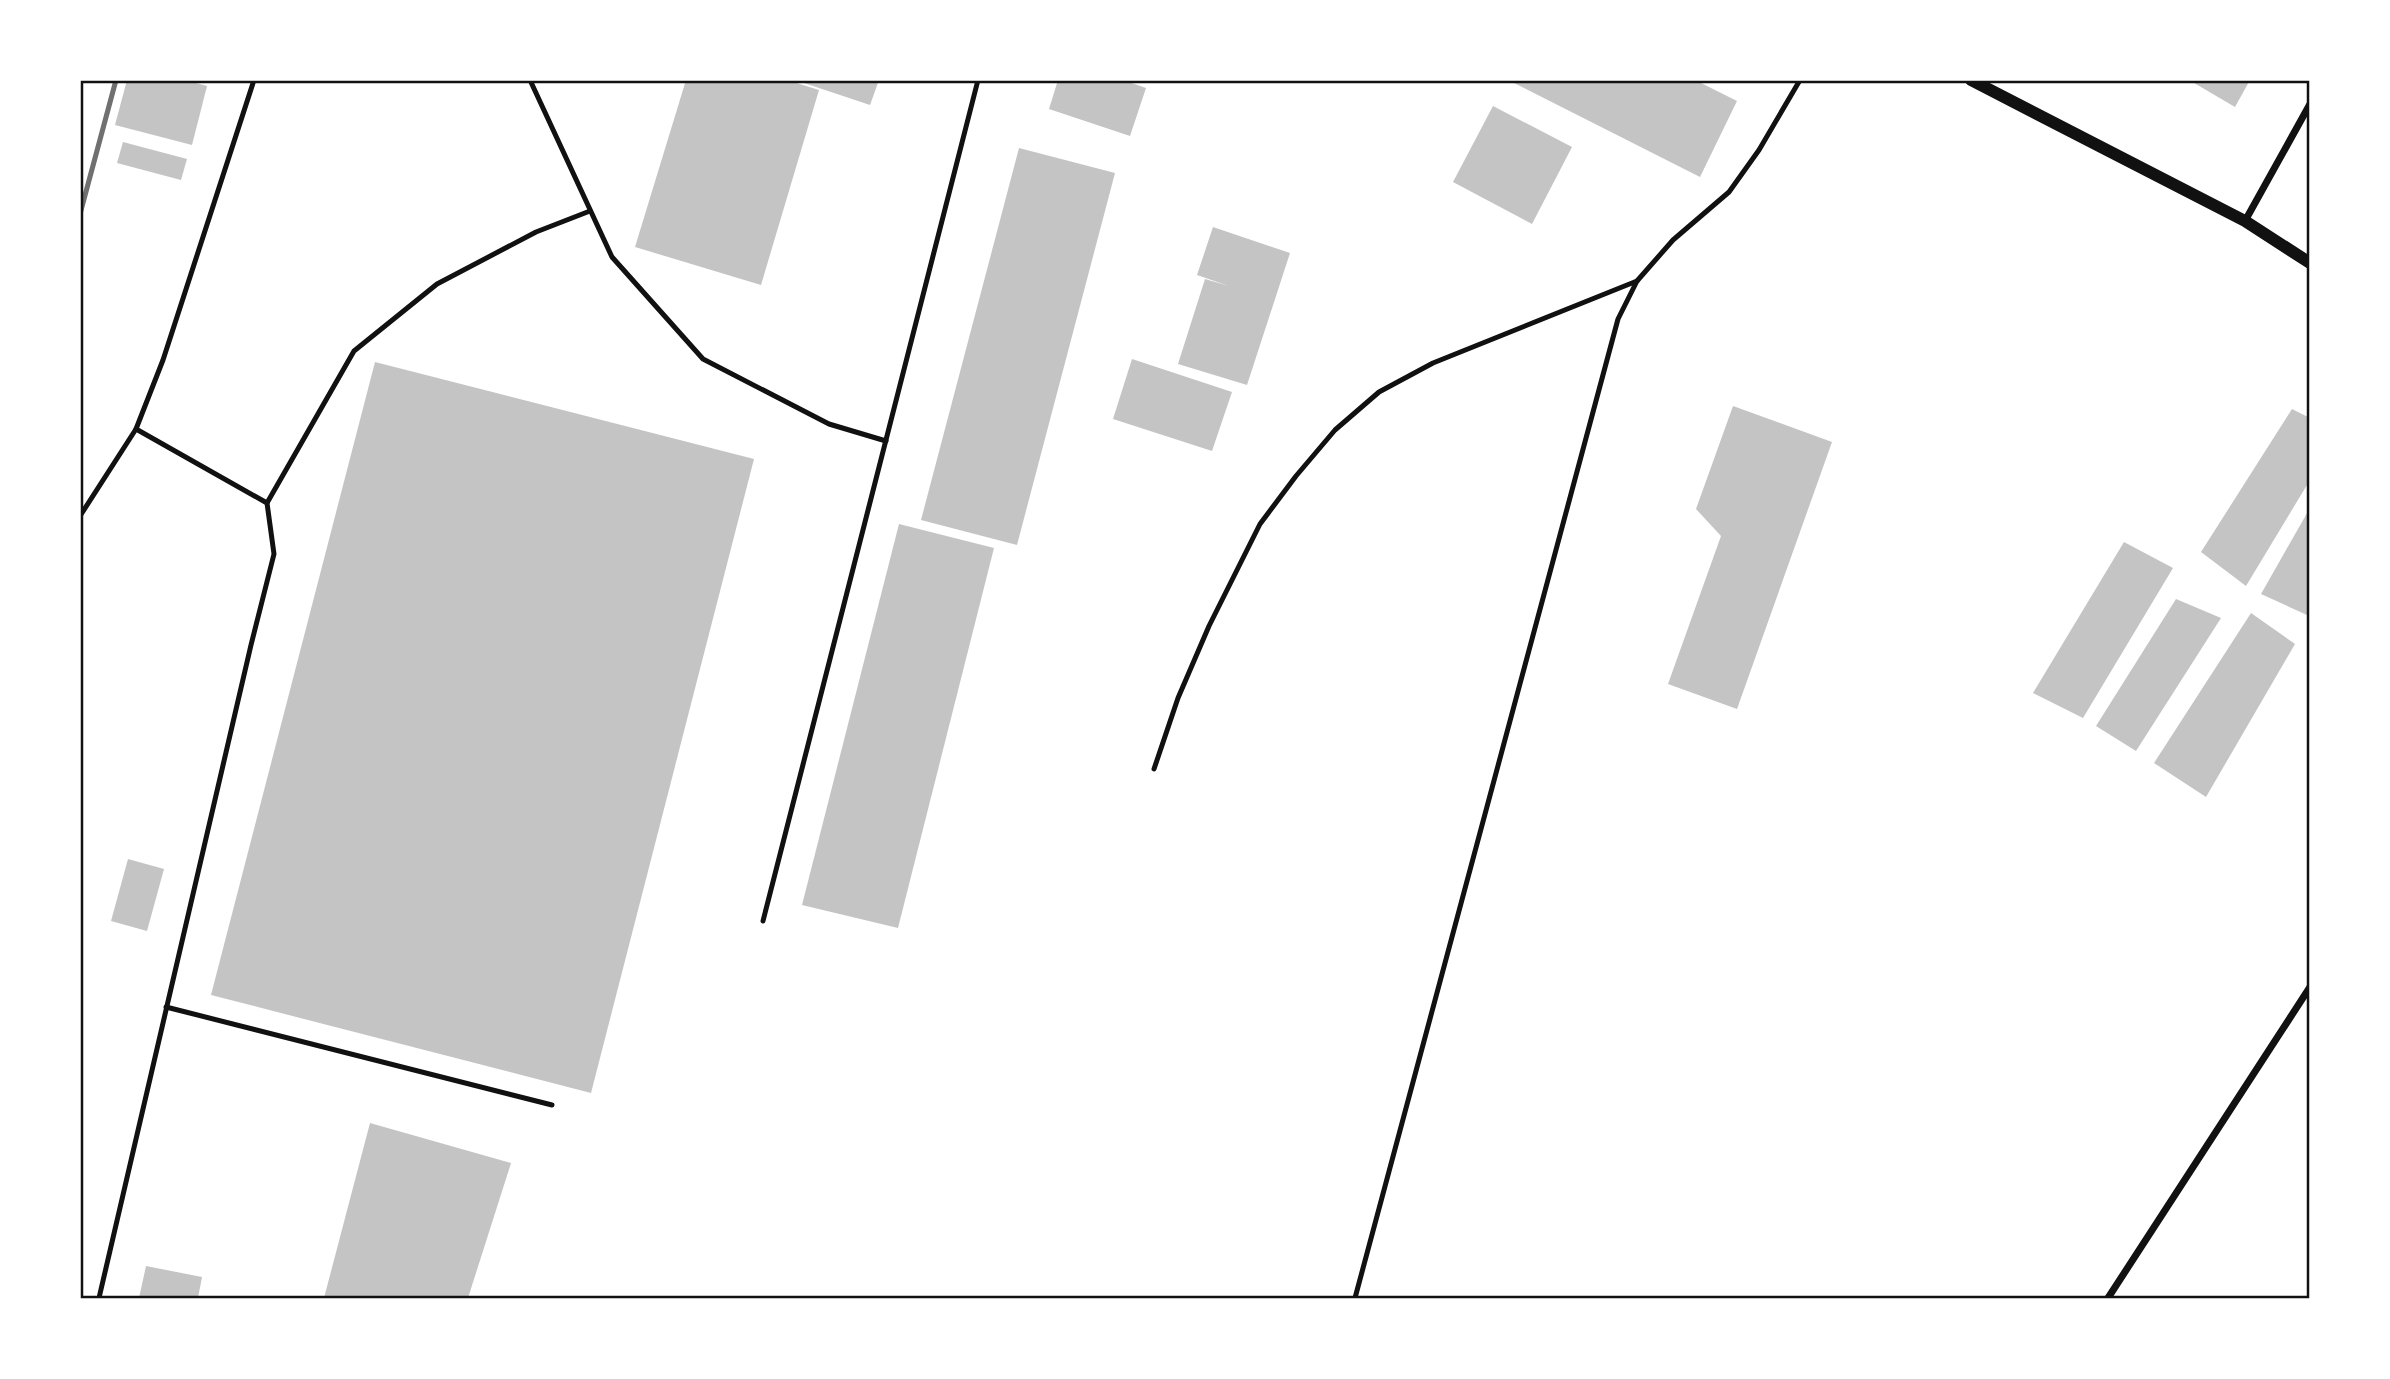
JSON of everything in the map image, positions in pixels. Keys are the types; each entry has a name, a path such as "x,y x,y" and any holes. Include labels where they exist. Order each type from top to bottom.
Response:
{"street":[{"path":"1971,80 2245,221 2309,263"},
{"path":"2245,221 2309,104"},
{"path":"2108,1298 2309,987"}],"lane":[{"path":"80,516 136,429 163,360 254,80"},
{"path":"530,80 612,257 703,359 829,424 886,441"},
{"path":"763,921 978,80"},
{"path":"1355,1298 1618,319 1637,281 1673,240 1729,192 1759,150 1800,80"},
{"path":"99,1298 274,554 267,503 354,351 437,284 536,232 590,211"},
{"path":"1154,769 1178,698 1209,626 1260,524 1335,430 1379,392 1433,363 1637,281"},
{"path":"136,429 267,503"},
{"path":"166,1007 552,1105"}],"building":[{"path":"127,80 185,80 207,86 192,145 115,125"},
{"path":"686,80 787,80 819,90 761,285 635,247"},
{"path":"805,80 879,80 870,105 804,83"},
{"path":"1058,80 1123,80 1146,88 1130,136 1049,109"},
{"path":"1508,80 1695,80 1737,101 1700,177"},
{"path":"2189,80 2250,80 2235,107"},
{"path":"1493,106 1572,147 1532,224 1453,182"},
{"path":"123,142 187,159 181,180 117,163"},
{"path":"1019,148 1115,173 1017,545 921,520"},
{"path":"1213,227 1290,253 1247,385 1178,364 1205,279 1229,286 1197,275"},
{"path":"1132,359 1232,392 1212,451 1113,419"},
{"path":"375,362 754,459 591,1093 211,995"},
{"path":"1733,406 1832,442 1737,709 1668,684 1721,536 1696,509"},
{"path":"2292,409 2310,418 2310,480 2246,586 2201,552"},
{"path":"2310,508 2310,610 2307,615 2261,594"},
{"path":"899,524 994,548 898,928 802,905"},
{"path":"2124,542 2173,568 2083,718 2033,693"},
{"path":"2176,599 2221,618 2136,751 2096,726"},
{"path":"2251,613 2295,644 2206,797 2154,763"},
{"path":"128,859 164,869 147,931 111,921"},
{"path":"370,1123 511,1163 468,1298 324,1298"},
{"path":"146,1266 202,1277 198,1298 139,1298"}],"railway":[{"path":"80,214 116,80"}]}
